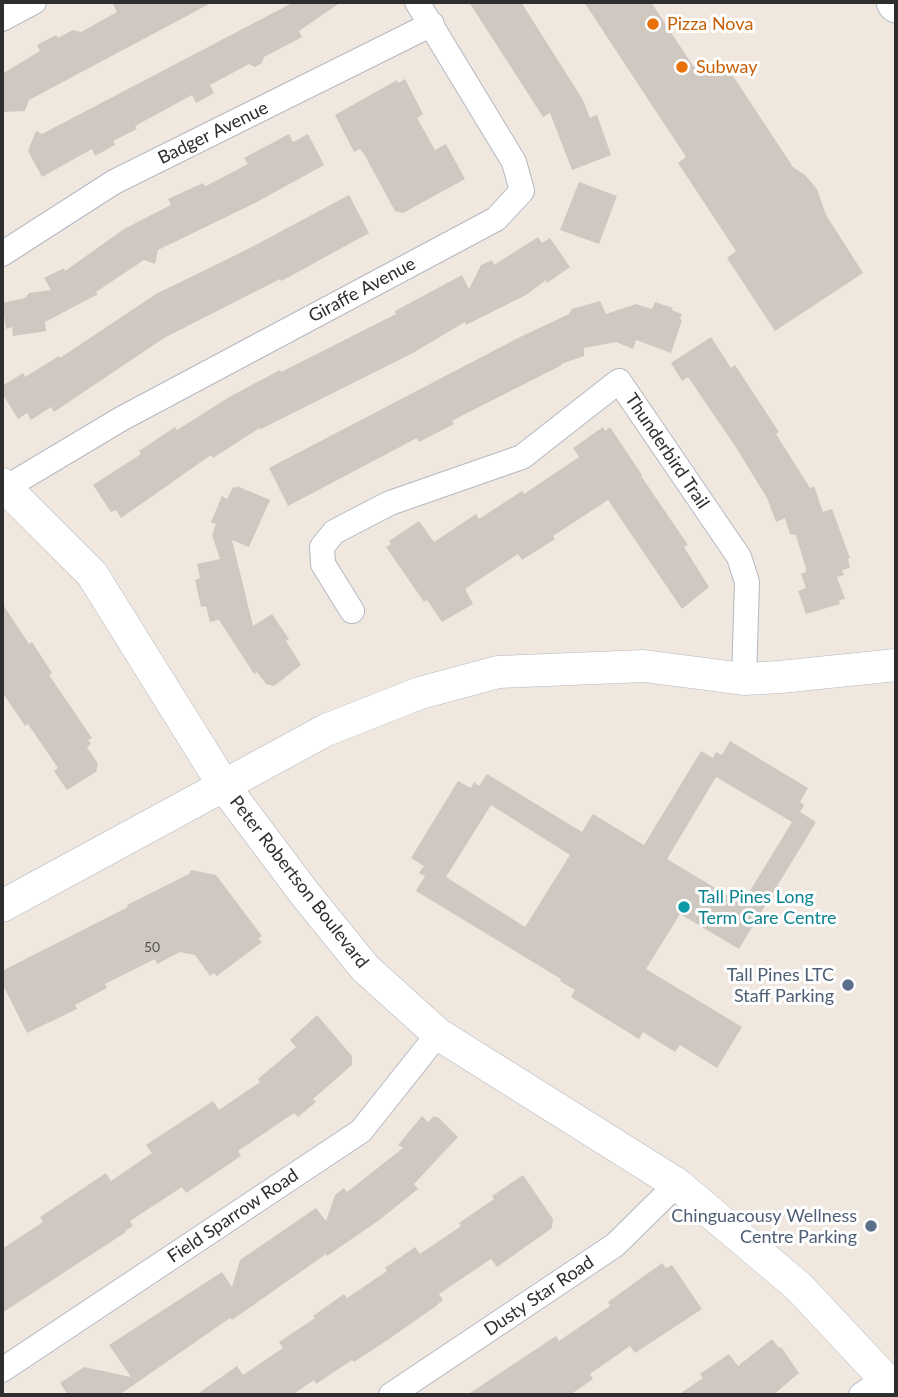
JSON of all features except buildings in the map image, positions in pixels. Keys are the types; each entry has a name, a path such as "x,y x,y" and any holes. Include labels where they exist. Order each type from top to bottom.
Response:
{"street":[{"path":"2,19 34,2"},
{"name":"Giraffe Avenue","path":"3,487 121,419 496,219 522,191 514,162 417,2"},
{"name":"Badger Avenue","path":"2,254 114,182 432,24"},
{"name":"Thunderbird Trail","path":"352,611 323,564 322,547 334,532 390,503 522,457 619,381 739,557 747,582 744,679"},
{"name":"Peter Robertson Boulevard","path":"3,487 92,574 223,786 365,968 438,1034 677,1184 799,1287 880,1390"},
{"path":"2,906 326,730 420,693 498,672 644,666 744,679 896,665"},
{"name":"Field Sparrow Road","path":"2,1370 361,1131 438,1034"},
{"name":"Dusty Star Road","path":"391,1395 615,1245 677,1184"}],"place":[{"name":"Pizza Nova","path":"653,24"},
{"name":"Subway","path":"682,67"},
{"name":"Tall Pines Long Term Care Centre","path":"684,907"},
{"name":"Tall Pines LTC Staff Parking","path":"848,985"},
{"name":"Chinguacousy Wellness Centre Parking","path":"871,1226"}]}
